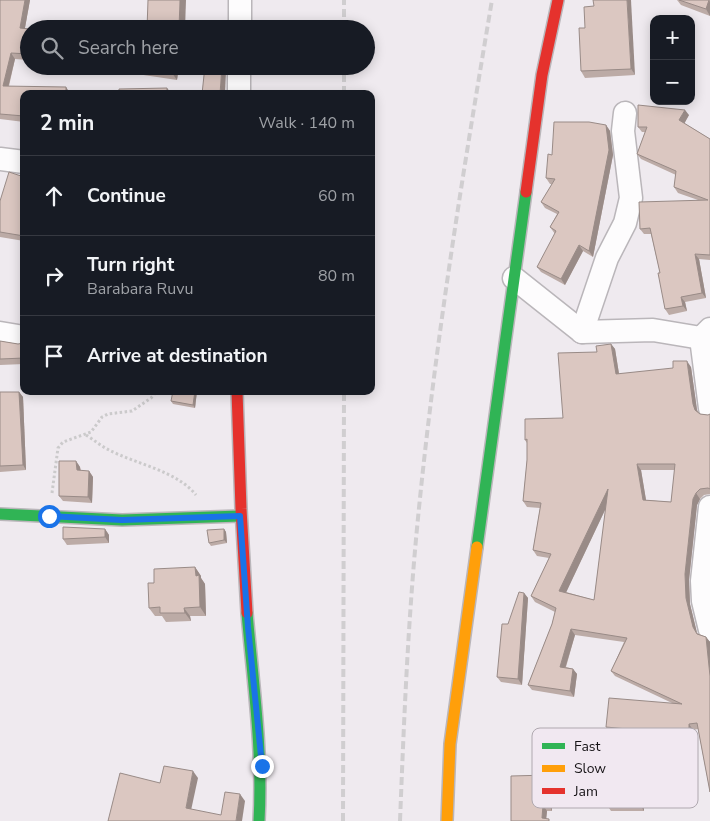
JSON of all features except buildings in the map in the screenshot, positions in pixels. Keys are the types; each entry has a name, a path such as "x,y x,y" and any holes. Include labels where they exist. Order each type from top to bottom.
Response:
{"street":[{"path":"240,0 240,20"},
{"path":"447,821 450,744 542,75 558,0"},
{"path":"239,90 240,75"},
{"path":"582,332 607,258 625,223 631,198 623,131 625,113"},
{"path":"0,159 20,162"},
{"path":"514,278 582,332 653,330 706,334 710,408"},
{"path":"0,333 20,336"},
{"path":"237,395 240,516 248,627 262,766 260,821"},
{"path":"710,507 702,587 703,601 710,630"},
{"path":"0,514 122,520 240,516"}],"path":[{"path":"49,516 58,448 63,442 86,435 102,417 132,411 154,395"},
{"path":"86,435 108,450 177,479 189,486 209,517"}],"railway":[{"path":"344,0 344,20"},
{"path":"400,821 409,632 425,453 450,258 492,0"},
{"path":"344,75 344,90"},
{"path":"343,821 344,395"}],"traffic: fast":[{"path":"477,547 526,192"},
{"path":"0,514 122,520 240,516"},
{"path":"247,613 259,743 259,821"}],"traffic: slow":[{"path":"447,821 450,744 477,547"}],"traffic: jam":[{"path":"526,192 542,75 558,0"},
{"path":"237,395 247,613"}],"route":[{"path":"49,516 122,520 240,516 248,627 262,766"}]}
